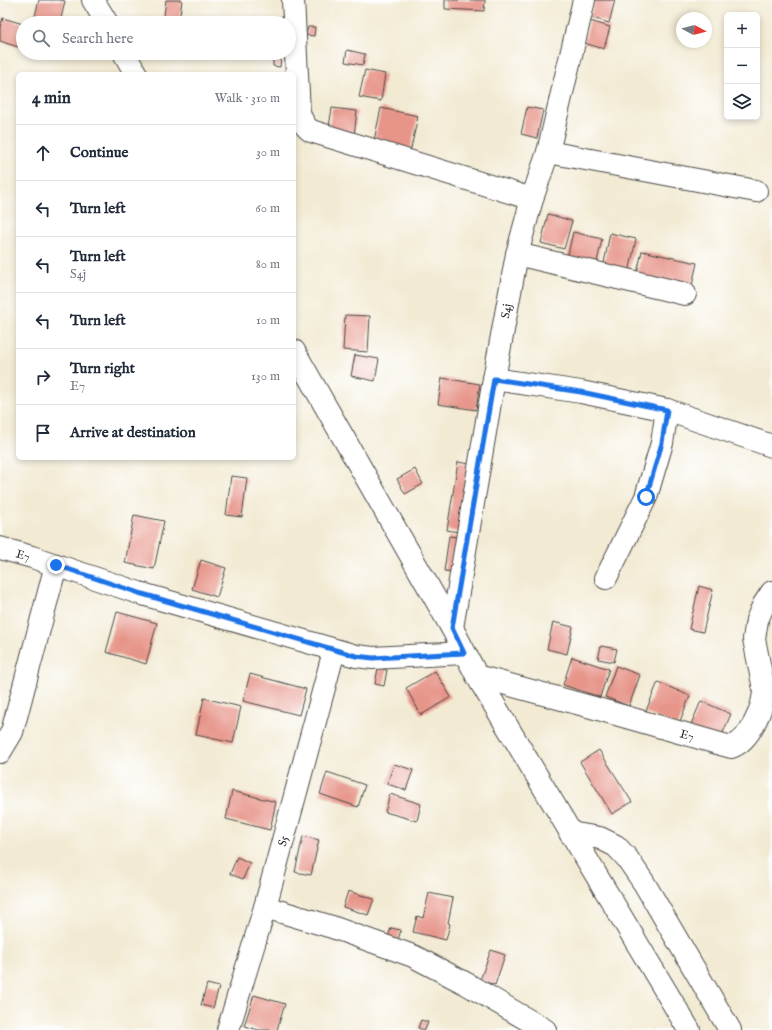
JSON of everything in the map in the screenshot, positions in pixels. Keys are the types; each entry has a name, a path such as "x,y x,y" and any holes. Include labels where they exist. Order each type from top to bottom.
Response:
{"street":[{"path":"94,0 103,16"},
{"path":"293,0 293,16"},
{"name":"S4j","path":"452,628 494,379 517,254 532,199 548,152 584,0"},
{"path":"296,58 300,112 302,121 306,127 319,133 532,199"},
{"path":"128,60 135,72"},
{"path":"548,152 756,192"},
{"path":"517,254 685,294"},
{"path":"296,355 452,628 477,676 689,1030"},
{"path":"494,379 581,392 667,410 772,446"},
{"path":"606,578 646,497 662,443 667,410"},
{"name":"E7","path":"0,548 139,593 356,656 373,658 464,653"},
{"path":"0,752 12,732 56,565"},
{"name":"E7","path":"477,676 731,747 738,745 744,740 754,726 764,695 754,639 757,620 764,604 772,592"},
{"name":"S5","path":"228,1030 265,907 334,650"},
{"path":"570,833 600,838 616,846 627,858 644,883 730,1030"},
{"path":"265,907 332,927 413,956 465,983 545,1030"}],"building":[{"path":"39,0 65,1 62,16 35,16"},
{"path":"166,0 182,0 180,16 164,16"},
{"path":"445,0 485,0 484,11 445,9"},
{"path":"595,0 615,0 609,23 590,17"},
{"path":"3,18 16,22 16,46 0,41 0,27"},
{"path":"590,21 610,27 604,49 584,43"},
{"path":"308,27 315,27 314,36 306,35"},
{"path":"347,50 365,54 363,65 345,62"},
{"path":"273,60 281,60 280,67 273,66"},
{"path":"365,70 385,74 381,101 359,97"},
{"path":"527,107 543,110 537,138 521,134"},
{"path":"332,108 357,111 354,136 328,133"},
{"path":"381,108 418,116 410,153 373,145"},
{"path":"548,214 572,221 564,249 541,243"},
{"path":"573,232 602,239 596,266 567,259"},
{"path":"610,233 636,239 629,273 603,268"},
{"path":"642,251 697,263 691,290 636,278"},
{"path":"345,315 370,316 368,352 343,350"},
{"path":"355,355 379,359 375,381 351,376"},
{"path":"442,378 480,384 476,410 438,404"},
{"path":"458,462 476,465 464,533 447,530"},
{"path":"415,469 423,484 405,494 397,479"},
{"path":"231,476 247,478 242,517 226,515"},
{"path":"134,515 164,521 154,569 125,563"},
{"path":"449,536 463,538 459,572 444,571"},
{"path":"201,560 226,568 217,597 192,589"},
{"path":"699,586 713,590 703,632 689,629"},
{"path":"117,612 157,623 146,664 106,652"},
{"path":"553,622 573,627 567,654 547,649"},
{"path":"601,646 617,649 614,662 598,659"},
{"path":"572,657 609,669 600,697 563,685"},
{"path":"616,666 640,675 629,706 605,697"},
{"path":"378,668 387,670 384,686 375,684"},
{"path":"435,671 451,697 421,715 406,688"},
{"path":"250,674 306,689 299,715 243,701"},
{"path":"658,682 690,696 678,726 645,713"},
{"path":"204,698 241,707 233,743 196,735"},
{"path":"701,701 731,714 719,742 689,729"},
{"path":"599,750 632,802 612,814 580,762"},
{"path":"394,764 413,770 406,790 387,784"},
{"path":"327,772 365,785 358,807 320,794"},
{"path":"232,791 276,802 270,830 226,819"},
{"path":"390,794 421,804 417,821 385,812"},
{"path":"303,836 319,840 311,875 295,872"},
{"path":"237,857 250,863 243,879 230,874"},
{"path":"348,891 374,899 368,915 343,907"},
{"path":"429,893 453,898 448,923 450,924 446,940 413,932 417,916 423,918"},
{"path":"391,928 401,930 398,940 388,937"},
{"path":"491,950 505,955 495,985 480,980"},
{"path":"207,984 219,987 213,1008 201,1005"},
{"path":"254,995 285,1004 277,1030 259,1030 244,1026"},
{"path":"421,1020 428,1022 425,1030 418,1028"}],"route":[{"path":"56,565 139,593 356,656 373,658 464,653 452,628 494,379 581,392 667,410 662,443 646,497"}]}
